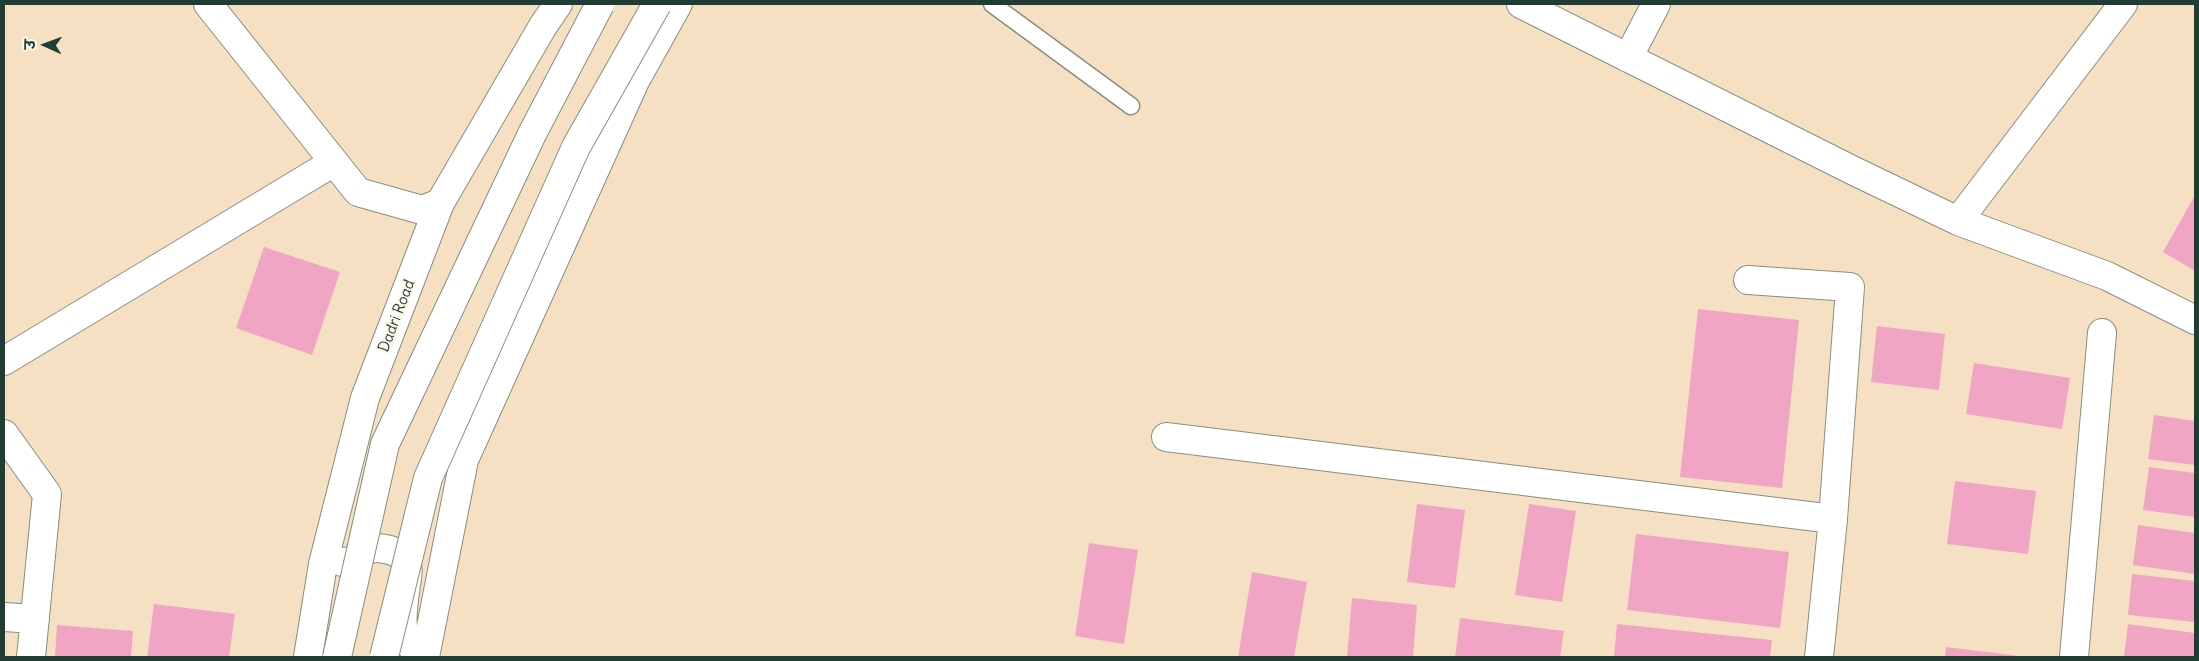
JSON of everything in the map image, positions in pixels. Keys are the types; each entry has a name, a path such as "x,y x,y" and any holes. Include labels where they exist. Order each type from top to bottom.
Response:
{"street":[{"path":"208,4 358,192 422,210 440,203"},
{"name":"Dadri Road","path":"308,657 324,564 365,398 440,203 543,26 558,4"},
{"path":"337,657 384,444 532,134 600,4"},
{"path":"384,657 428,478 576,147 657,4"},
{"path":"324,564 353,561 362,552 375,548 390,550 402,557 408,567 403,613 403,634 410,644 425,656 464,460 635,81 678,4"},
{"path":"1521,4 1854,171 1958,220 2107,276 2195,320"},
{"path":"1628,58 1656,4"},
{"path":"1958,220 2123,4"},
{"path":"4,362 334,162"},
{"path":"1748,280 1850,287 1833,519 1819,657"},
{"path":"2074,657 2102,333"},
{"path":"4,434 47,494 32,657"},
{"path":"1166,437 1833,519"},
{"path":"4,617 35,619"}],"lane":[{"path":"992,4 1131,106"}],"building":[{"path":"2195,195 2195,271 2163,252"},
{"path":"264,247 340,272 312,355 236,328"},
{"path":"1698,309 1799,320 1782,488 1680,477"},
{"path":"1877,326 1945,334 1939,390 1871,382"},
{"path":"1974,363 2070,378 2062,429 1966,414"},
{"path":"2154,415 2195,421 2195,465 2148,459"},
{"path":"2149,467 2195,473 2195,517 2143,510"},
{"path":"1955,481 2036,491 2028,554 1947,544"},
{"path":"1417,504 1465,510 1455,588 1407,582"},
{"path":"1529,504 1576,511 1562,602 1515,595"},
{"path":"2138,525 2195,533 2195,574 2133,565"},
{"path":"1636,534 1789,552 1780,628 1627,610"},
{"path":"1089,543 1138,550 1124,644 1075,636"},
{"path":"1252,572 1307,582 1294,657 1238,657"},
{"path":"2132,574 2195,581 2195,622 2128,615"},
{"path":"1352,598 1417,605 1413,657 1347,657"},
{"path":"154,604 235,614 229,657 147,657"},
{"path":"1460,618 1564,631 1560,657 1455,657"},
{"path":"1617,624 1772,640 1770,657 1614,657"},
{"path":"2128,624 2195,633 2195,657 2124,657"},
{"path":"57,625 133,631 131,657 55,657"},
{"path":"1946,647 2020,656 2020,657 1945,657"}]}
